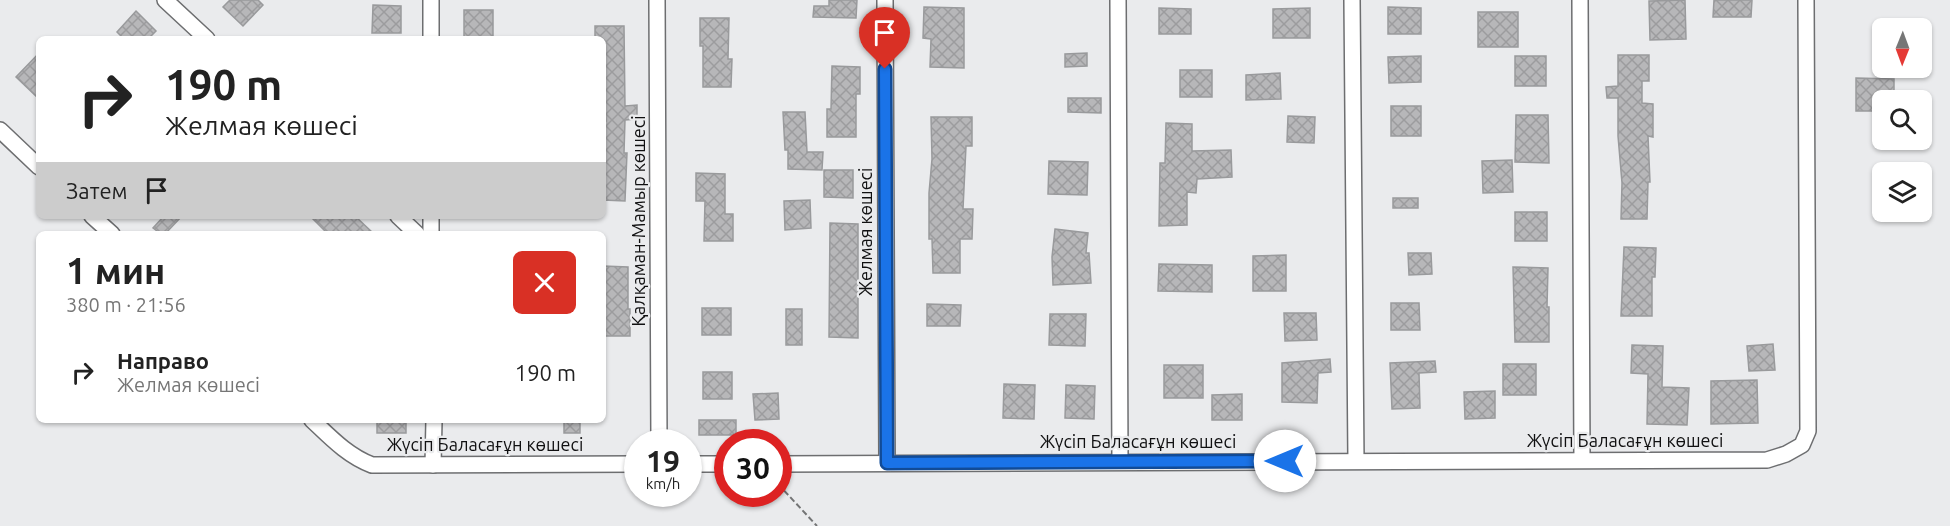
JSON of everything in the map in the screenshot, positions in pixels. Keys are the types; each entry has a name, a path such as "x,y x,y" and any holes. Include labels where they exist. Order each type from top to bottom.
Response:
{"street":[{"path":"165,0 204,36"},
{"path":"431,0 431,36"},
{"name":"Қалқаман-Мамыр көшесі","path":"657,0 659,429"},
{"name":"Желмая көшесі","path":"885,0 887,463"},
{"path":"1118,0 1120,462"},
{"path":"1352,0 1356,461"},
{"path":"1580,0 1582,460"},
{"name":"Жүсіп Баласағұн көшесі","path":"792,464 1767,460 1786,454 1802,445 1808,431 1806,0"},
{"path":"0,130 36,163"},
{"path":"95,219 109,231"},
{"path":"401,219 414,231"},
{"name":"Жүсіп Баласағұн көшесі","path":"315,423 358,460 372,465 624,464"},
{"path":"433,465 434,423"}],"path":[{"path":"792,498 817,526"}],"building":[{"path":"230,0 258,0 263,5 243,26 223,7"},
{"path":"829,0 857,0 856,18 813,17 814,6 829,6"},
{"path":"1685,0 1686,39 1650,40 1649,1"},
{"path":"1714,0 1752,0 1751,17 1713,17"},
{"path":"373,5 401,6 401,33 372,33"},
{"path":"924,7 964,8 964,68 930,67 931,39 923,38"},
{"path":"1388,7 1421,8 1421,34 1388,34"},
{"path":"1159,8 1191,9 1191,34 1159,34"},
{"path":"1310,8 1310,38 1273,38 1273,9"},
{"path":"464,10 493,10 493,36 464,36"},
{"path":"136,11 156,31 151,36 121,36 117,32"},
{"path":"1478,12 1518,12 1518,47 1478,47"},
{"path":"700,18 729,18 728,59 732,59 731,87 703,87"},
{"path":"595,26 624,26 625,106 637,105 637,119 625,120 624,153 627,153 625,201 606,200 606,36 595,36"},
{"path":"1087,53 1087,66 1065,67 1065,54"},
{"path":"1618,55 1649,55 1649,81 1642,81 1642,103 1653,104 1653,137 1648,136 1650,182 1648,182 1647,219 1621,219 1622,183 1618,98 1607,98 1606,87 1618,86"},
{"path":"36,56 36,96 16,77"},
{"path":"1421,56 1421,82 1389,83 1388,57"},
{"path":"1515,56 1546,56 1546,86 1515,86"},
{"path":"832,66 860,67 860,94 856,94 856,137 827,137 827,109 831,109"},
{"path":"1180,70 1212,70 1212,97 1180,97"},
{"path":"1280,73 1281,99 1246,100 1246,75"},
{"path":"1856,78 1894,79 1894,90 1872,90 1872,111 1856,111"},
{"path":"1068,98 1101,98 1101,113 1068,112"},
{"path":"1391,106 1421,106 1421,136 1391,136"},
{"path":"783,112 805,112 807,152 823,152 822,170 788,169"},
{"path":"1516,115 1548,115 1549,163 1515,162"},
{"path":"1288,116 1315,117 1314,143 1287,142"},
{"path":"931,117 972,117 972,146 966,146 963,209 973,209 972,239 960,239 960,273 933,273 932,239 929,239"},
{"path":"1166,123 1192,124 1192,151 1231,150 1232,177 1197,179 1196,193 1187,192 1187,225 1159,226 1160,163 1165,163"},
{"path":"1512,160 1513,192 1483,193 1482,161"},
{"path":"1049,161 1088,162 1087,195 1048,194"},
{"path":"824,170 853,170 853,198 824,197"},
{"path":"696,173 725,174 725,214 733,214 733,241 704,241 705,201 696,201"},
{"path":"1393,198 1418,198 1418,208 1393,208"},
{"path":"810,200 811,228 785,230 784,201"},
{"path":"1515,212 1547,212 1547,241 1515,241"},
{"path":"161,219 179,219 168,231 157,231 153,228"},
{"path":"313,219 358,219 371,231 325,231"},
{"path":"830,223 858,224 858,338 829,337"},
{"path":"1055,229 1088,233 1086,253 1089,253 1091,283 1053,285 1052,257"},
{"path":"1624,247 1656,248 1655,277 1652,277 1652,316 1621,316"},
{"path":"1408,253 1431,253 1432,274 1409,275"},
{"path":"1286,255 1286,291 1253,291 1253,256"},
{"path":"1159,264 1212,265 1212,292 1158,291"},
{"path":"606,266 628,267 630,336 606,336"},
{"path":"1513,267 1548,268 1549,342 1515,342"},
{"path":"1391,303 1419,303 1420,330 1391,330"},
{"path":"927,304 961,305 960,326 927,326"},
{"path":"702,308 731,308 731,335 702,335"},
{"path":"786,309 802,309 802,345 786,345"},
{"path":"1284,313 1316,313 1317,340 1285,341"},
{"path":"1050,314 1086,314 1085,346 1049,345"},
{"path":"1773,344 1775,370 1749,371 1747,346"},
{"path":"1632,345 1663,346 1662,387 1689,388 1687,425 1647,424 1648,374 1631,373"},
{"path":"1330,359 1331,372 1318,373 1317,403 1282,402 1282,363"},
{"path":"1435,361 1436,372 1419,373 1420,408 1392,409 1390,363"},
{"path":"1503,364 1536,364 1536,395 1503,395"},
{"path":"1164,365 1203,365 1203,398 1164,398"},
{"path":"703,372 732,372 732,399 703,399"},
{"path":"1757,380 1758,423 1711,424 1711,381"},
{"path":"1004,384 1035,385 1034,419 1003,418"},
{"path":"1066,385 1095,386 1094,419 1065,418"},
{"path":"1495,391 1495,418 1465,419 1464,392"},
{"path":"778,393 779,419 755,420 753,394"},
{"path":"1242,394 1242,420 1212,420 1212,395"},
{"path":"699,420 736,420 736,429 714,429 714,435 702,435 702,429 699,429"},
{"path":"377,423 406,423 406,433 377,433"},
{"path":"564,423 580,423 580,433 564,433"}],"route":[{"path":"885,69 887,463 1285,461"}]}
